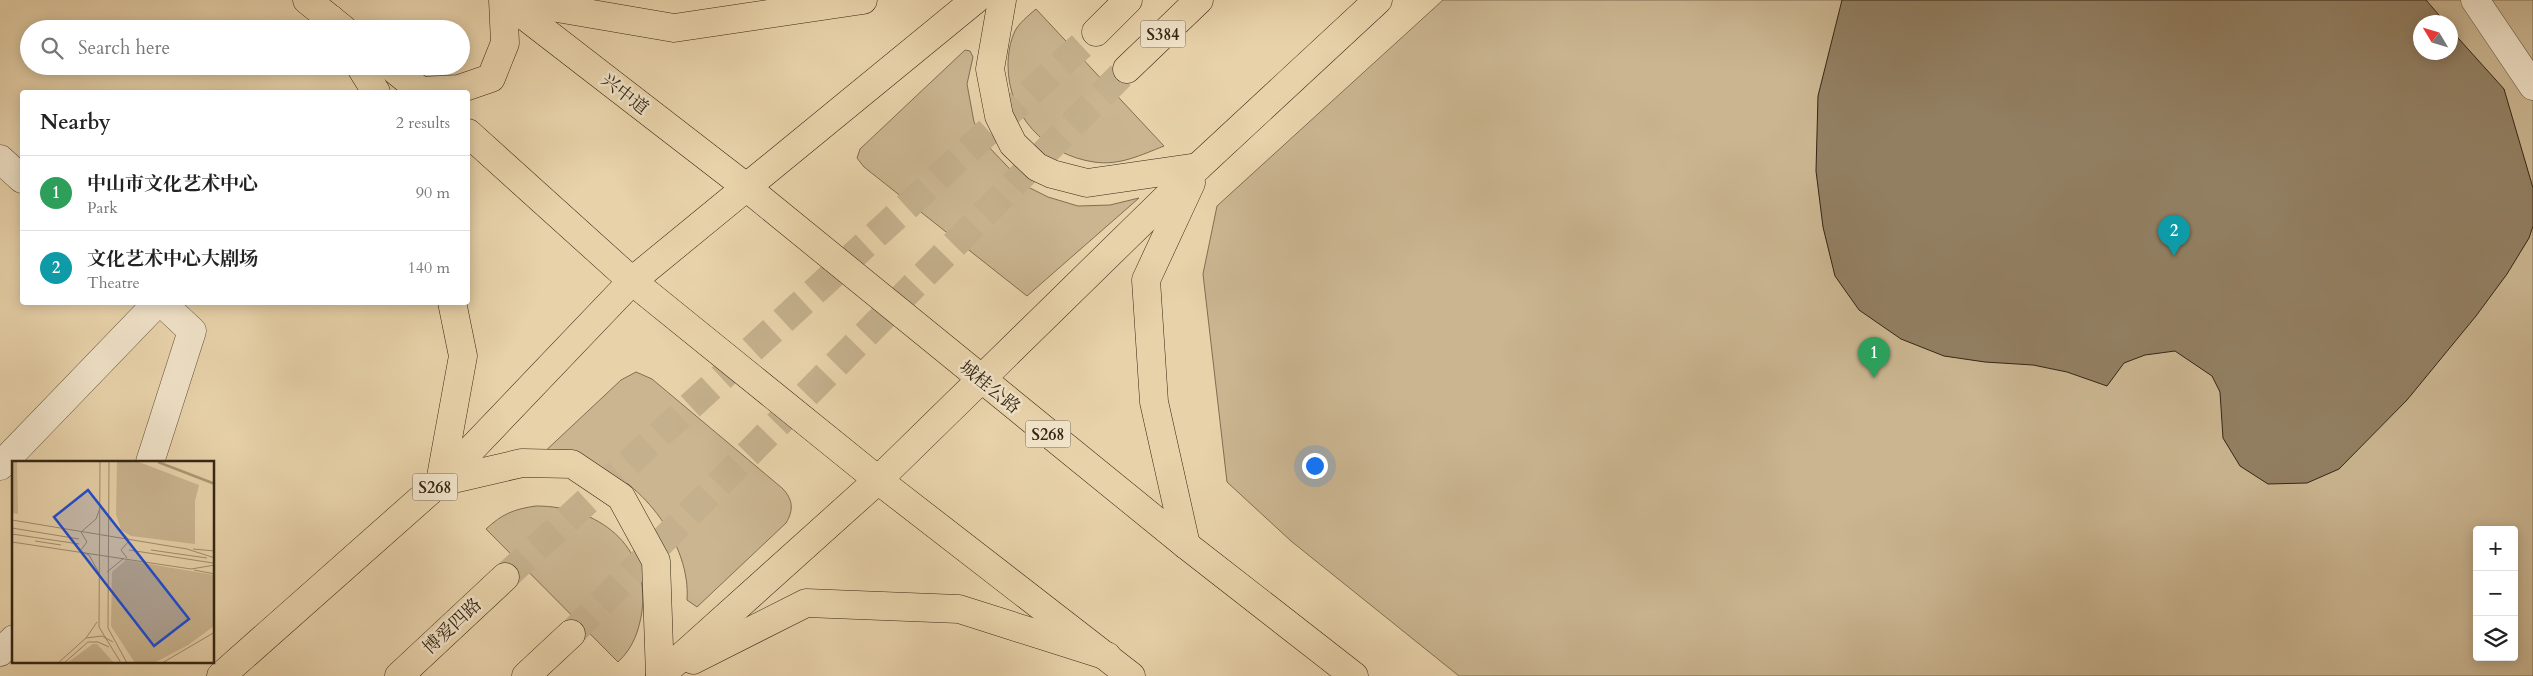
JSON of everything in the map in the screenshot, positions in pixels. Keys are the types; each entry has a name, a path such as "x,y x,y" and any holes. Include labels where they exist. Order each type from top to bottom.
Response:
{"main road":[{"path":"307,0 331,20"},
{"path":"446,90 459,89 491,78 506,43 504,0"},
{"name":"兴中道","path":"504,0 746,187"},
{"path":"510,0 674,28 862,0"},
{"path":"746,187 975,0"},
{"path":"1002,0 990,69 998,116 1014,144 1037,167 1052,174 1087,183 1198,167"},
{"name":"S384","path":"1096,32 1128,0"},
{"name":"S384","path":"1127,69 1200,0"},
{"path":"660,676 878,480 1198,167 1378,0"},
{"path":"366,75 375,90"},
{"path":"401,75 419,90"},
{"path":"470,135 632,281 878,480 1131,676"},
{"path":"1186,545 1154,402 1146,280 1198,167"},
{"name":"S268","path":"221,676 440,482 632,281 746,187"},
{"name":"城桂公路","path":"746,187 1186,545 1354,676"},
{"path":"453,305 463,356 440,482 522,463 572,464 622,497 656,561 660,676"},
{"name":"博爱四路","path":"398,676 505,577"},
{"path":"660,676 806,603 959,609 1107,656"},
{"path":"526,676 571,634"}],"street":[{"path":"2474,0 2533,86"},
{"path":"0,159 20,177"},
{"path":"0,466 157,305"},
{"path":"150,461 192,331 163,305"},
{"path":"0,652 12,641"}],"shaded area":[{"path":"1443,0 2533,0 2533,676 1459,676 1291,541 1227,482 1203,274 1217,206"},
{"path":"1036,9 1164,146 1121,161 1094,162 1076,158 1060,151 1033,130 1022,116 1015,100 1010,83 1008,61 1015,31 1021,22"},
{"path":"965,50 970,51 973,57 967,84 974,122 986,144 1026,186 1048,197 1078,206 1110,205 1139,198 1027,296 864,167 857,158 860,149"},
{"path":"636,372 652,379 782,488 790,500 791,509 786,523 697,607 687,600 686,579 681,558 672,538 646,500 612,473 593,464 540,456 621,380"},
{"path":"536,506 559,508 580,513 599,522 615,534 628,549 638,567 642,588 642,611 634,639 628,651 618,662 486,529 509,513"}],"building":[{"path":"1842,0 2426,0 2439,15 2413,15 2413,60 2458,60 2458,38 2504,89 2533,188 2533,226 2529,238 2507,274 2476,316 2407,400 2339,469 2307,483 2268,484 2240,466 2223,438 2220,392 2212,376 2175,351 2145,355 2124,363 2107,386 2067,372 2033,365 1985,362 1944,356 1901,339 1859,310 1835,276 1823,227 1816,171 1818,96"}],"tunnel":[{"path":"505,577 1096,32"},
{"path":"571,634 1127,69"}],"place":[{"name":"文化艺术中心大剧场","path":"2174,256"},
{"name":"中山市文化艺术中心","path":"1874,378"}]}
